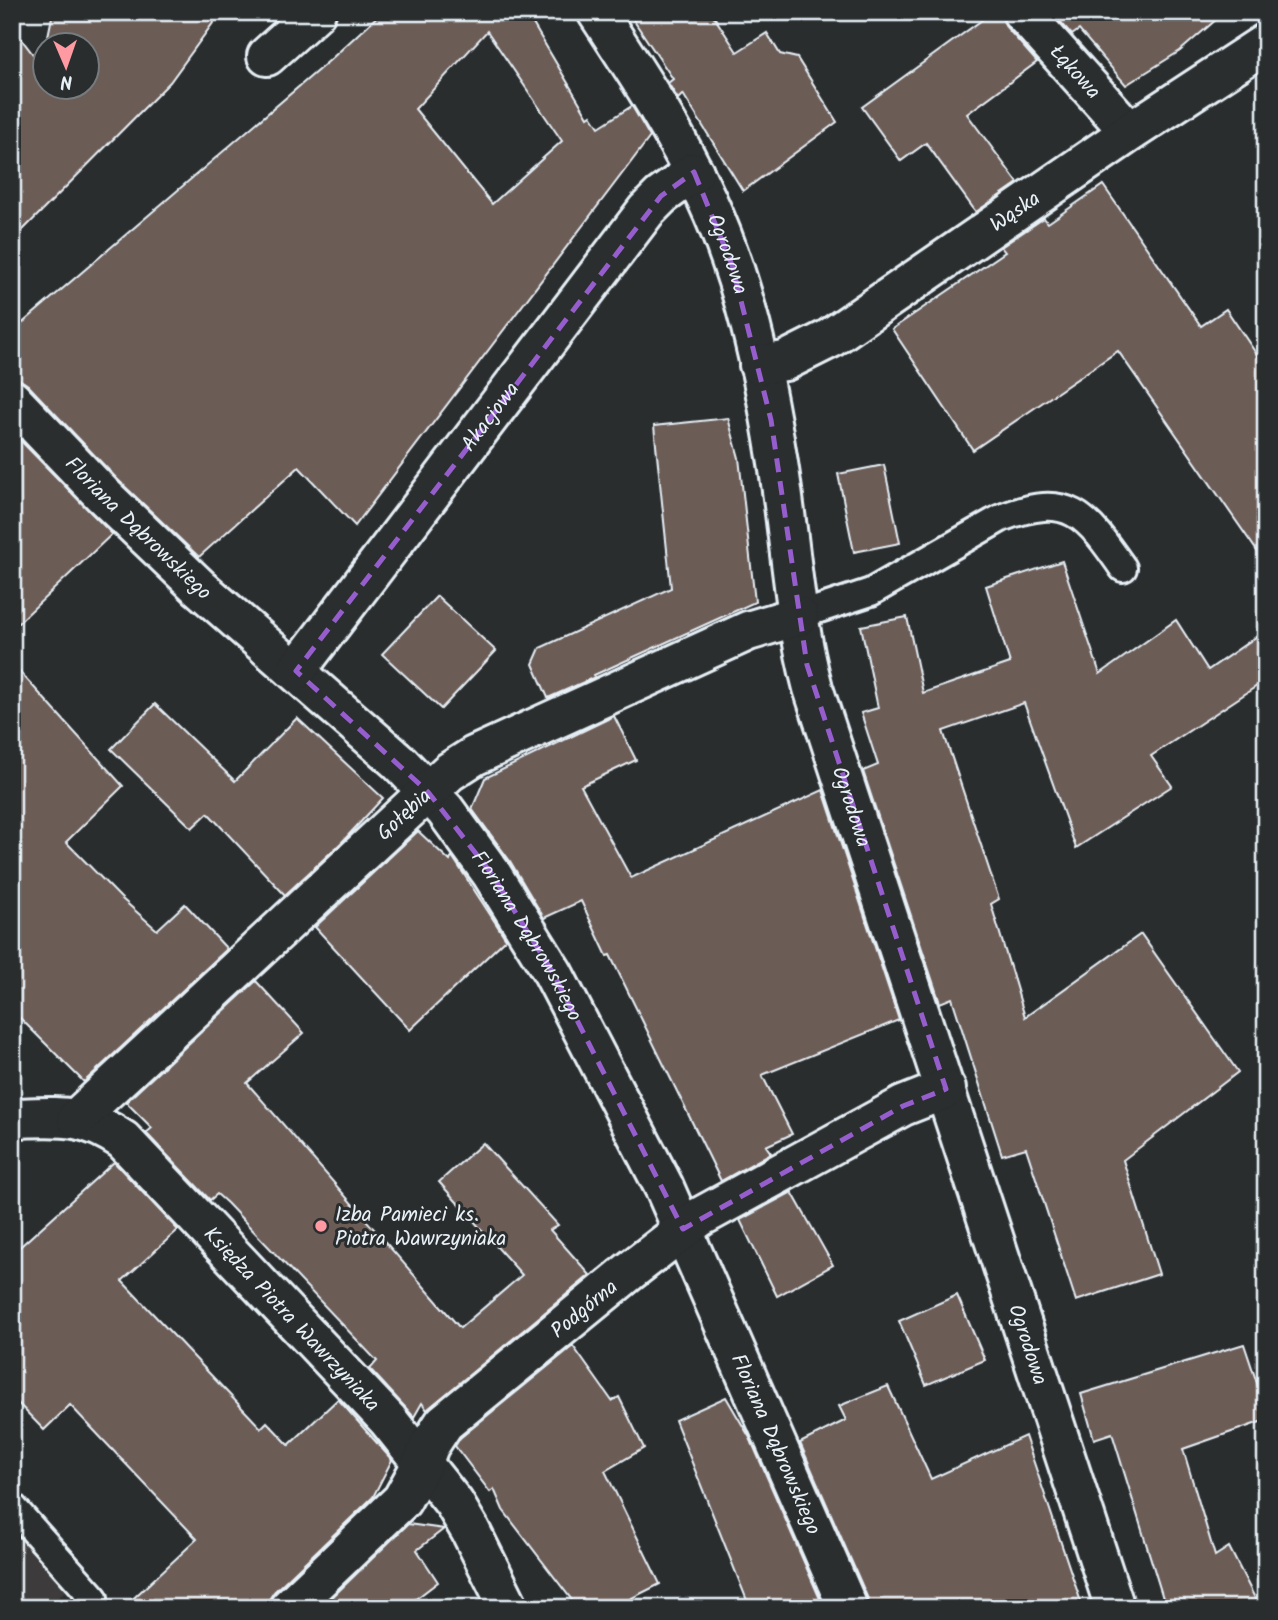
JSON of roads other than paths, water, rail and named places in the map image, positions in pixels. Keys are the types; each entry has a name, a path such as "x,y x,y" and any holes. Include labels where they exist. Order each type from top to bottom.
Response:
{"street":[{"path":"267,56 316,12"},
{"name":"Ogrodowa","path":"597,12 650,93 694,172 732,265 759,365 777,457 798,616 813,688 1115,1608"},
{"name":"Łąkowa","path":"1022,12 1130,132"},
{"path":"1263,12 1266,17"},
{"name":"Wąska","path":"759,365 785,361 830,339 1130,132 1266,44"},
{"name":"Akacjowa","path":"296,671 646,211 660,195 694,172"},
{"name":"Floriana Dąbrowskiego","path":"12,400 200,588 365,731 428,792 475,850 547,962 645,1150 683,1229 848,1608"},
{"name":"Gołębia","path":"77,1118 449,772 474,756 748,631 798,616"},
{"name":"Podgórna","path":"289,1608 402,1500 429,1446 444,1423 683,1229 719,1206 903,1106 946,1089"},
{"name":"Księdza Piotra Wawrzyniaka","path":"12,1118 77,1118 106,1129 123,1140 388,1420 423,1462 470,1530 509,1608"}],"lane":[{"path":"798,616 871,592 1001,518 1021,510 1045,507 1068,510 1087,520 1123,568"},
{"path":"12,1506 94,1598 83,1608"}],"place":[{"name":"Izba Pamieci ks. Piotra Wawrzyniaka","path":"321,1226"}]}
